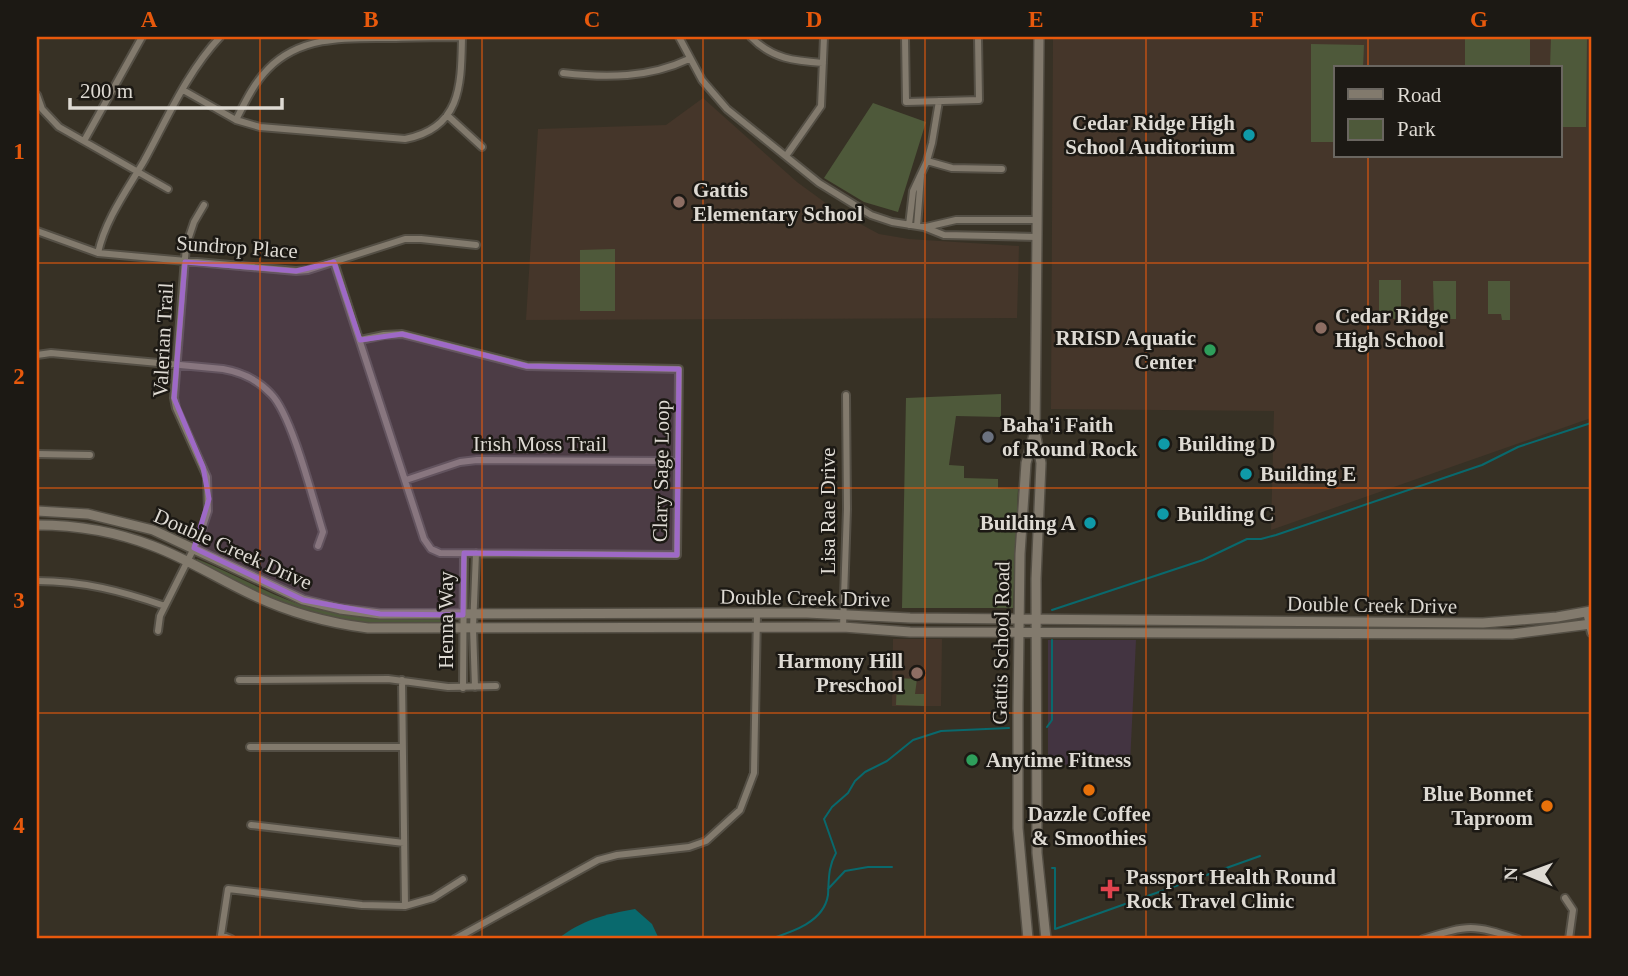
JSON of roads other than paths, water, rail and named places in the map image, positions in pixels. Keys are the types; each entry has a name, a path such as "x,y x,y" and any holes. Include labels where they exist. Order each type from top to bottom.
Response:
{"street":[{"path":"84,141 142,37"},
{"path":"99,253 107,225 197,66 220,37"},
{"path":"183,90 236,120 271,128 405,139 426,133 440,124 456,101 460,85 462,37 340,37 315,42 292,51 269,68 258,80 236,120"},
{"path":"678,37 702,80 727,109 819,183 871,215 950,236 1037,237"},
{"path":"751,37 778,56 795,61 823,63"},
{"path":"786,156 821,106 824,37"},
{"path":"905,37 906,102 978,100 978,37"},
{"name":"Gattis School Road","path":"1039,37 1035,432 1041,463 1036,619 1037,853 1046,939"},
{"path":"563,73 645,74 667,69 689,59"},
{"path":"37,94 51,121 168,189"},
{"path":"917,226 913,191 927,161 939,101"},
{"path":"447,115 482,147"},
{"path":"927,161 952,168 1002,169"},
{"name":"Valerian Trail","path":"158,631 165,606 194,548 208,512 207,477 176,408 175,365 189,235 204,205"},
{"path":"917,226 956,220 1038,220"},
{"name":"Sundrop Place","path":"37,231 99,253 296,271 308,270 405,239 476,244"},
{"name":"Clary Sage Loop","path":"334,262 427,545 440,553 464,554 677,555 680,369 527,366 402,334 360,340"},
{"path":"37,355 51,353 235,371 251,378 271,394 285,417 323,532 318,546"},
{"name":"Lisa Rae Drive","path":"843,627 847,509 846,395"},
{"name":"Gattis School Road","path":"1028,939 1018,828 1019,618 1026,463 1035,432"},
{"path":"37,454 90,455"},
{"name":"Irish Moss Trail","path":"406,480 460,462 477,460 678,461"},
{"name":"Double Creek Drive","path":"37,511 88,514 153,530 303,600 340,610 380,614 844,614 910,618 1483,624 1588,612"},
{"name":"Double Creek Drive","path":"37,526 76,528 120,535 153,545 262,599 317,618 368,628 843,627 910,632 1512,634 1590,627"},
{"name":"Henna Way","path":"468,615 476,553"},
{"name":"Henna Way","path":"463,688 468,628 464,554"},
{"path":"37,581 79,582 109,587 165,606"},
{"path":"1588,612 1590,627"},
{"path":"454,939 598,860 617,855 689,847 706,841 740,810 754,779 757,614"},
{"name":"Henna Way","path":"468,628 475,687"},
{"path":"463,664 474,664"},
{"path":"239,680 402,680 463,688 496,687"},
{"path":"402,680 405,906"},
{"path":"250,747 402,747"},
{"path":"251,825 404,843"},
{"path":"231,939 221,935 228,889 362,905 405,906 433,898 463,879"},
{"path":"1565,898 1573,910 1569,939"},
{"path":"1423,939 1471,926 1518,939"}],"water":[{"path":"635,909 652,924 659,939 558,939 594,919"}],"waterway":[{"path":"1052,610 1203,560 1247,539 1276,535 1482,465 1518,447 1591,423"},
{"path":"1047,727 1052,720 1052,640"},
{"path":"770,939 806,925 825,904 830,868 836,853 824,819 865,772 887,761 913,740 941,731 1009,728"},
{"path":"1052,868 1055,868 1055,929 1260,856"},
{"path":"828,889 845,871 892,867"}],"place":[{"name":"Cedar Ridge High School Auditorium","path":"1249,135"},
{"name":"Gattis Elementary School","path":"679,202"},
{"name":"Cedar Ridge High School","path":"1321,328"},
{"name":"RRISD Aquatic Center","path":"1210,350"},
{"name":"Baha'i Faith of Round Rock","path":"988,437"},
{"name":"Building D","path":"1164,444"},
{"name":"Building E","path":"1246,474"},
{"name":"Building C","path":"1163,514"},
{"name":"Building A","path":"1090,523"},
{"name":"Harmony Hill Preschool","path":"917,673"},
{"name":"Anytime Fitness","path":"972,760"},
{"name":"Dazzle Coffee & Smoothies","path":"1089,790"},
{"name":"Blue Bonnet Taproom","path":"1547,806"},
{"name":"Passport Health Round Rock Travel Clinic","path":"1110,889"}]}
